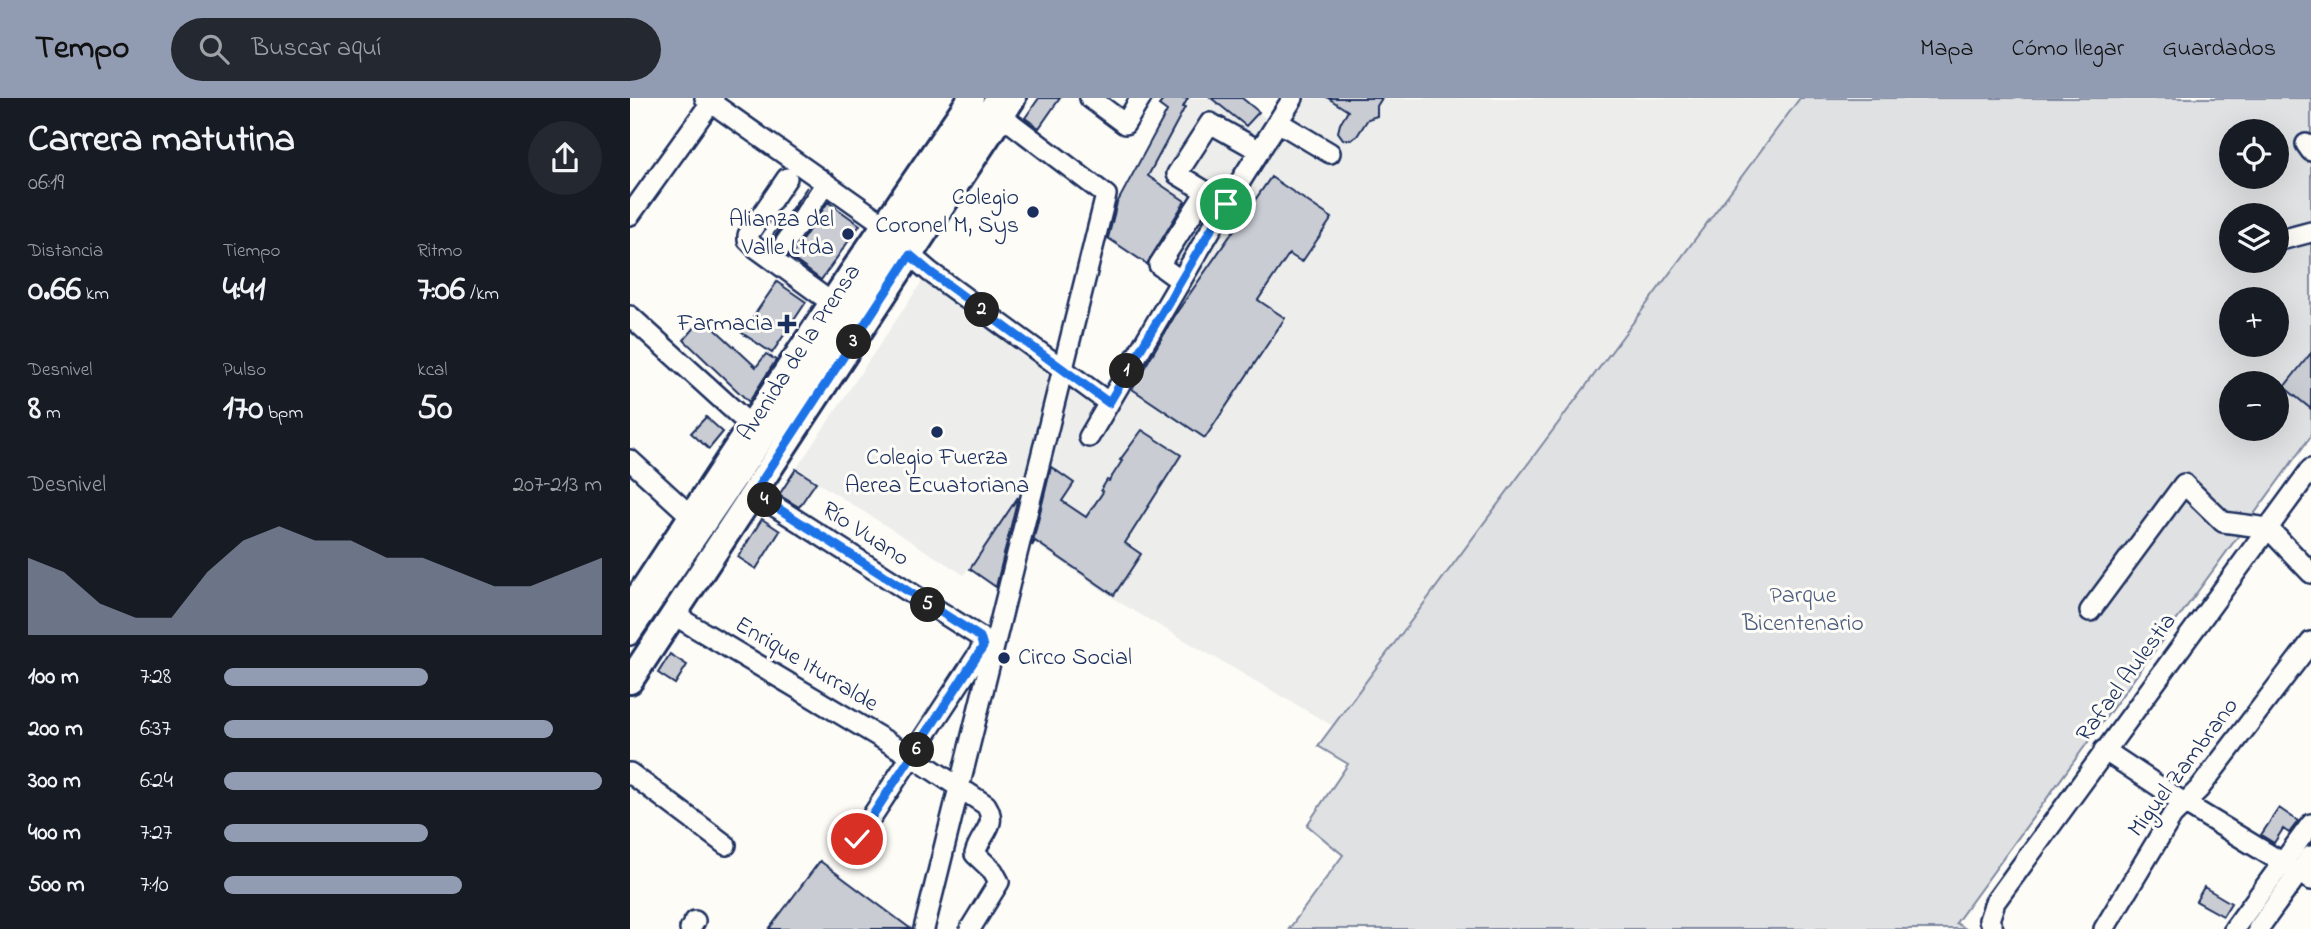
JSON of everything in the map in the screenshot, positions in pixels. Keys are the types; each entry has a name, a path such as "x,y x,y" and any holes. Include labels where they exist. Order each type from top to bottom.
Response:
{"main road":[{"name":"Avenida de la Prensa","path":"630,609 971,98"},
{"name":"Avenida de la Prensa","path":"630,681 910,255 1004,104"}],"street":[{"path":"1090,98 1125,124 1141,98"},
{"path":"1089,438 1226,204 1293,98"},
{"path":"630,215 710,100 885,225"},
{"path":"630,635 1004,104 1106,195 924,929"},
{"path":"1278,122 1330,153"},
{"path":"1226,204 1177,174 1210,123 1260,151"},
{"path":"787,178 748,235 748,240 832,303"},
{"path":"784,245 826,183"},
{"path":"1181,281 1159,265 1206,192"},
{"path":"2289,238 2311,232"},
{"path":"910,255 1109,403"},
{"path":"630,316 751,426"},
{"path":"630,460 692,517"},
{"name":"Rafael Aulestia","path":"1991,925 1995,902 2311,469"},
{"path":"2090,611 2184,484 2222,522 2268,528 2311,573"},
{"name":"Río Vuano","path":"754,493 980,637 983,647 913,757"},
{"name":"Enrique Iturralde","path":"674,615 913,757 986,805 991,813 990,826 978,842 975,853 999,882 970,929"},
{"name":"Miguel Zambrano","path":"2104,929 2172,817 2199,789 2311,642"},
{"path":"2104,750 2297,872"},
{"path":"857,839 913,757"},
{"path":"630,773 726,845"},
{"path":"2258,929 2297,872 2311,824"},
{"path":"2234,929 2311,856"}],"shaded area":[{"path":"1174,98 1242,98 1268,120 1282,98 1800,98 1333,726 1122,604 1034,543 1002,590 968,568 964,575 796,469 923,280 1094,408 1168,285 1149,269 1150,266 1100,233"}],"green space":[{"name":"Parque Bicentenario","path":"1800,98 2311,98 2311,436 1956,923 1966,929 1289,929 1343,855 1307,825 1348,764 1318,746"}],"building":[{"path":"1039,98 1060,98 1039,128 1025,118"},
{"path":"1165,98 1188,98 1148,176 1185,201 1147,264 1108,238 1117,203 1167,111 1159,105"},
{"path":"1211,98 1242,98 1259,112 1246,126"},
{"path":"1328,98 1382,98 1377,106 1377,116 1368,119 1357,136 1351,140 1343,139 1338,132 1348,111"},
{"path":"1271,177 1332,218 1302,262 1289,254 1258,300 1285,318 1205,438 1132,389 1177,312"},
{"path":"807,187 772,244 768,242"},
{"path":"828,202 860,225 821,280 789,256"},
{"path":"777,282 806,302 772,353 742,333"},
{"path":"703,318 756,367 766,354 776,360 749,402 684,340"},
{"path":"2311,353 2311,409 2289,391 2289,381"},
{"path":"706,417 723,432 709,449 691,433"},
{"path":"1142,430 1181,455 1125,543 1141,554 1114,595 1035,541 1032,546 1051,467 1074,483 1062,501 1086,517 1103,492 1101,490 1107,480 1109,481 1122,461 1120,460"},
{"path":"796,469 816,482 799,507 779,495"},
{"path":"1018,497 996,587 970,569"},
{"path":"762,519 780,531 756,569 738,557"},
{"path":"670,654 687,665 675,684 658,673"},
{"path":"2279,808 2298,821 2289,833 2283,829 2274,843 2261,835"},
{"path":"820,861 911,929 769,929"},
{"path":"2204,887 2231,903 2223,916 2196,901"}],"place":[{"name":"Colegio Coronel M, Sys","path":"1033,212"},
{"name":"Alianza del Valle Ltda","path":"848,234"},
{"name":"Farmacia","path":"787,324"},
{"name":"Colegio Fuerza Aerea Ecuatoriana","path":"937,432"},
{"name":"Circo Social","path":"1004,658"}],"route":[{"path":"857,839 913,757 983,647 983,642 980,637 754,493 910,255 1109,403 1226,204"}]}
